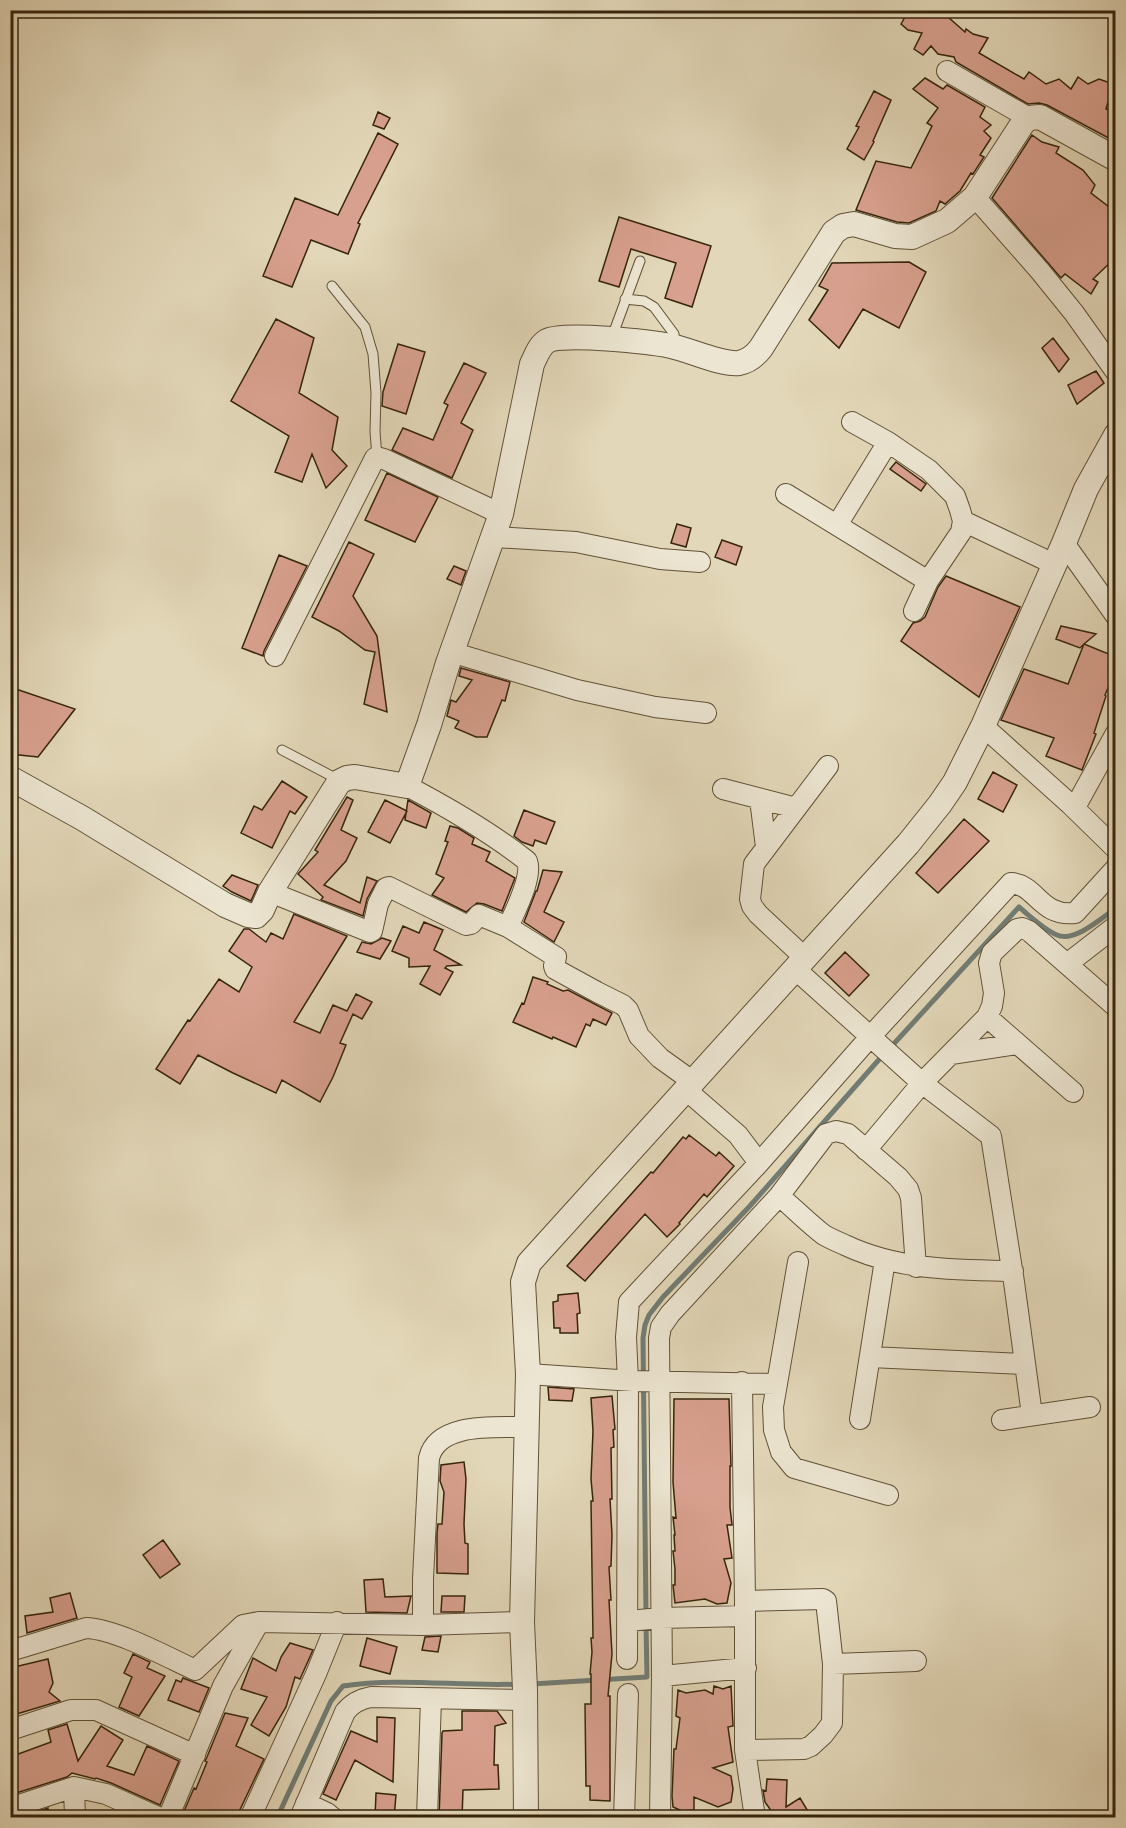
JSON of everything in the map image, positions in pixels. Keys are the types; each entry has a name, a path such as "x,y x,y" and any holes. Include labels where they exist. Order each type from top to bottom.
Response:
{"street":[{"path":"947,71 1029,118"},
{"path":"407,786 497,525 532,364 541,347 548,340 566,337 674,347 730,363 741,363 752,358 761,348 838,228 854,224 895,236 912,237 947,221 975,197 1023,123 1029,118 1040,117 1116,159"},
{"path":"975,197 1040,271 1116,372"},
{"path":"852,422 888,442 929,470 955,496 963,521 961,532 928,581 914,611"},
{"path":"526,1818 522,1622 528,1374 523,1282 529,1263 908,844 940,804 955,782 983,726 1086,489 1114,438"},
{"path":"837,525 888,442"},
{"path":"275,656 377,457 497,525 660,559 700,562"},
{"path":"786,494 928,581"},
{"path":"963,521 1059,554 1116,616"},
{"path":"452,652 577,690 654,707 706,713"},
{"path":"983,726 1070,804 1116,849"},
{"path":"1070,804 1078,802 1116,733"},
{"path":"828,766 754,864 750,899 752,906 799,963 881,1046 922,1083 991,1136 1013,1271 1032,1415"},
{"path":"10,778 82,818 225,905 251,916 256,916 262,910 270,892 335,787 341,781 356,777 407,786 455,811 527,861 529,868 526,879 508,927"},
{"path":"723,789 796,808"},
{"path":"760,799 766,847"},
{"path":"866,1149 922,1083 987,1017 994,993 989,963 992,953 1032,915 1053,912 1075,913 1116,868"},
{"path":"627,1659 645,1619 643,1381 626,1337 629,1302 759,1163 881,1046 1011,884 1018,884 1024,888 1032,915 1029,931 1116,1007"},
{"path":"270,892 370,932 382,893 389,887 466,925 471,924 479,915 508,927 556,957 555,969 623,1005 628,1010 639,1036 738,1135 759,1163"},
{"path":"1067,964 1116,926"},
{"path":"987,1017 1073,1092"},
{"path":"951,1054 1018,1044"},
{"path":"660,1818 662,1676 645,1619 643,1381 664,1322 779,1196 826,1134 836,1131 848,1134 898,1177 908,1189 911,1198 916,1266"},
{"path":"779,1196 826,1236 855,1250 885,1260 916,1266 961,1270 1013,1271"},
{"path":"860,1419 885,1260"},
{"path":"798,1262 773,1407 774,1430 781,1452 794,1468 888,1495"},
{"path":"870,1357 1025,1364"},
{"path":"528,1374 643,1381 776,1384"},
{"path":"742,1382 745,1750 755,1818"},
{"path":"1002,1420 1090,1407"},
{"path":"423,1625 423,1568 431,1450 441,1439 452,1433 527,1427"},
{"path":"645,1619 823,1599 826,1601 833,1664 832,1722 824,1735 804,1749 745,1750"},
{"path":"195,1670 243,1625 259,1622 423,1625 522,1622"},
{"path":"168,1818 223,1686 259,1622"},
{"path":"250,1818 316,1674 337,1622"},
{"path":"10,1651 86,1628 98,1629 195,1670 223,1686"},
{"path":"833,1664 916,1661"},
{"path":"662,1676 746,1668"},
{"path":"624,1818 628,1694"},
{"path":"333,1818 327,1813 303,1810 345,1712 350,1706 363,1698 371,1697 431,1699 525,1696"},
{"path":"427,1818 431,1699"},
{"path":"10,1730 70,1710 96,1710 195,1755"},
{"path":"10,1808 74,1787 106,1794 160,1818"},
{"path":"74,1787 75,1818"}],"lane":[{"path":"611,340 640,261"},
{"path":"332,286 365,327 373,354 377,457"},
{"path":"625,299 644,302 654,308 674,334 674,347"},
{"path":"282,750 341,781"}],"building":[{"path":"909,10 940,10 965,32 966,29 973,34 988,38 979,53 1024,79 1029,72 1046,84 1059,79 1071,89 1078,77 1088,84 1099,79 1113,84 1106,109 1116,112 1116,142 1047,105 1028,104 956,62 954,57 938,54 931,46 923,55 914,49 922,33 908,30 901,24"},
{"path":"925,78 943,89 947,85 985,107 980,117 991,125 984,131 991,138 980,155 984,157 960,191 945,204 940,201 936,211 909,223 897,222 856,210 876,161 911,168 932,126 927,123 938,108 913,89"},
{"path":"874,91 891,100 864,160 847,149"},
{"path":"378,112 390,118 384,129 373,125"},
{"path":"378,133 398,144 358,223 360,224 348,254 311,240 292,287 263,276 295,198 338,215"},
{"path":"1032,135 1042,142 1059,147 1056,153 1083,170 1095,185 1091,193 1113,210 1111,214 1116,217 1116,257 1093,279 1098,282 1091,294 1065,274 1061,278 992,198"},
{"path":"619,217 711,246 692,307 665,298 676,263 631,249 619,287 599,281"},
{"path":"909,262 926,272 899,328 863,309 839,348 809,320 828,290 819,286 832,263"},
{"path":"276,319 314,338 299,393 338,417 332,450 347,466 326,488 312,454 302,482 275,472 289,436 231,401"},
{"path":"1053,338 1069,359 1059,372 1042,348"},
{"path":"398,344 425,352 406,414 382,406 383,392"},
{"path":"464,363 486,373 461,423 473,430 452,478 392,450 403,428 433,440 448,405 444,403"},
{"path":"1096,371 1104,383 1077,404 1068,385"},
{"path":"896,462 926,484 921,491 890,469"},
{"path":"387,473 438,497 415,542 365,520"},
{"path":"677,524 691,528 686,547 671,543"},
{"path":"722,540 742,547 736,565 715,557"},
{"path":"349,542 374,554 353,596 377,636 387,712 364,704 375,652 365,650 339,631 312,617"},
{"path":"279,555 307,566 263,656 242,648"},
{"path":"454,566 466,571 461,585 447,579"},
{"path":"946,576 1020,607 979,697 901,641 913,623 925,617 938,587"},
{"path":"1061,626 1096,634 1080,648 1056,639"},
{"path":"1084,644 1116,657 1116,669 1105,695 1094,733 1096,734 1082,770 1046,756 1054,738 1001,720 1024,669 1068,684"},
{"path":"461,668 510,682 505,701 502,700 487,737 476,737 455,728 459,721 447,716 451,700 456,702 472,680 459,676"},
{"path":"10,687 75,709 38,757 10,754"},
{"path":"993,772 1017,785 1003,812 978,799"},
{"path":"282,781 307,797 295,814 290,811 272,848 241,833 254,806 262,810"},
{"path":"347,797 353,800 341,830 357,838 346,861 324,885 360,903 367,877 377,881 367,899 363,916 321,900 323,897 298,874 318,852 315,850"},
{"path":"385,800 407,811 390,843 368,832"},
{"path":"408,800 431,813 426,828 405,820"},
{"path":"524,810 555,822 546,844 535,840 533,846 514,836"},
{"path":"964,819 989,841 938,893 916,873"},
{"path":"450,826 474,838 472,844 490,852 486,861 515,878 502,911 477,903 466,912 432,895 444,878 436,874 448,842 445,841"},
{"path":"543,870 562,872 544,912 564,922 554,942 524,922"},
{"path":"232,875 258,885 251,901 223,886"},
{"path":"294,914 347,936 294,1022 320,1033 333,1005 347,1011 356,994 372,1002 362,1019 353,1014 340,1043 346,1045 320,1102 282,1080 276,1093 198,1055 180,1084 156,1069 188,1020 190,1021 219,979 239,992 252,967 229,951 244,929 249,929 266,942 271,933 283,939"},
{"path":"424,922 443,930 434,950 461,965 445,968 453,972 440,995 420,984 430,966 409,967 409,958 392,951 403,926 419,933"},
{"path":"382,938 391,941 380,959 357,952 362,942 371,944"},
{"path":"845,952 869,975 849,996 825,973"},
{"path":"533,977 548,982 547,984 563,991 568,990 612,1013 606,1025 593,1019 590,1026 586,1024 576,1047 513,1022 522,1003 524,1004"},
{"path":"689,1135 716,1156 719,1152 734,1166 707,1197 704,1194 667,1237 645,1214 585,1281 567,1266 683,1137 686,1139"},
{"path":"578,1293 580,1313 577,1314 578,1333 560,1333 560,1328 554,1328 553,1302 558,1301 558,1295"},
{"path":"548,1387 574,1389 572,1401 549,1400"},
{"path":"612,1396 615,1429 613,1430 614,1447 611,1448 612,1535 611,1566 609,1567 612,1654 608,1696 610,1696 610,1801 590,1800 590,1786 586,1786 585,1704 591,1704 591,1638 593,1638 591,1398"},
{"path":"674,1399 729,1399 732,1525 727,1525 732,1558 724,1559 731,1583 727,1603 717,1604 705,1599 675,1603 673,1585 675,1585 673,1551 675,1551 675,1535 673,1517 676,1518 673,1482"},
{"path":"464,1462 466,1479 464,1524 465,1543 468,1544 468,1574 437,1573 437,1533 438,1524 442,1524 444,1492 440,1481 441,1465"},
{"path":"163,1540 180,1564 160,1578 143,1555"},
{"path":"383,1579 385,1597 411,1596 407,1613 366,1612 364,1580"},
{"path":"70,1593 77,1618 27,1633 25,1616 53,1612 50,1598"},
{"path":"442,1596 465,1596 464,1612 441,1612"},
{"path":"441,1636 438,1652 422,1650 425,1637"},
{"path":"367,1638 397,1647 390,1674 360,1666"},
{"path":"290,1643 313,1650 300,1679 295,1677 286,1707 269,1736 251,1725 267,1697 241,1689 253,1658 276,1671"},
{"path":"133,1654 150,1662 147,1668 165,1676 139,1716 119,1707 132,1677 124,1673"},
{"path":"48,1659 53,1683 49,1692 60,1701 10,1716 10,1668"},
{"path":"183,1678 209,1688 199,1712 168,1700 176,1680 181,1682"},
{"path":"714,1686 723,1689 731,1686 733,1726 728,1727 733,1762 713,1768 731,1776 733,1789 731,1802 718,1807 694,1797 694,1810 682,1811 673,1807 672,1796 674,1749 676,1749 680,1718 676,1716 678,1690 686,1693 705,1690 713,1694"},
{"path":"462,1711 497,1711 506,1723 495,1726 494,1765 498,1765 499,1789 463,1790 462,1818 439,1818 442,1733 443,1731 462,1730"},
{"path":"225,1713 248,1718 236,1746 264,1759 236,1818 182,1816 194,1788 196,1789"},
{"path":"377,1717 395,1718 393,1782 355,1760 336,1800 323,1794 351,1731 377,1742"},
{"path":"67,1724 78,1761 101,1726 123,1740 107,1766 134,1775 147,1746 179,1761 160,1805 111,1783 72,1773 67,1777 10,1795 10,1757 51,1742 48,1730"},
{"path":"767,1779 787,1780 786,1807 800,1798 812,1818 771,1818 774,1815 765,1802 763,1790 766,1791"},
{"path":"376,1793 396,1795 394,1818 375,1818"},
{"path":"48,1808 48,1818 27,1818 27,1815"}],"waterway":[{"path":"890,1048 1019,907 1047,929 1064,937 1088,928 1116,908"},
{"path":"646,1615 643,1338 649,1315 663,1297 749,1207 883,1055"},
{"path":"532,1684 647,1677 646,1624"},
{"path":"277,1818 331,1701 343,1686 387,1682 520,1684"}]}
